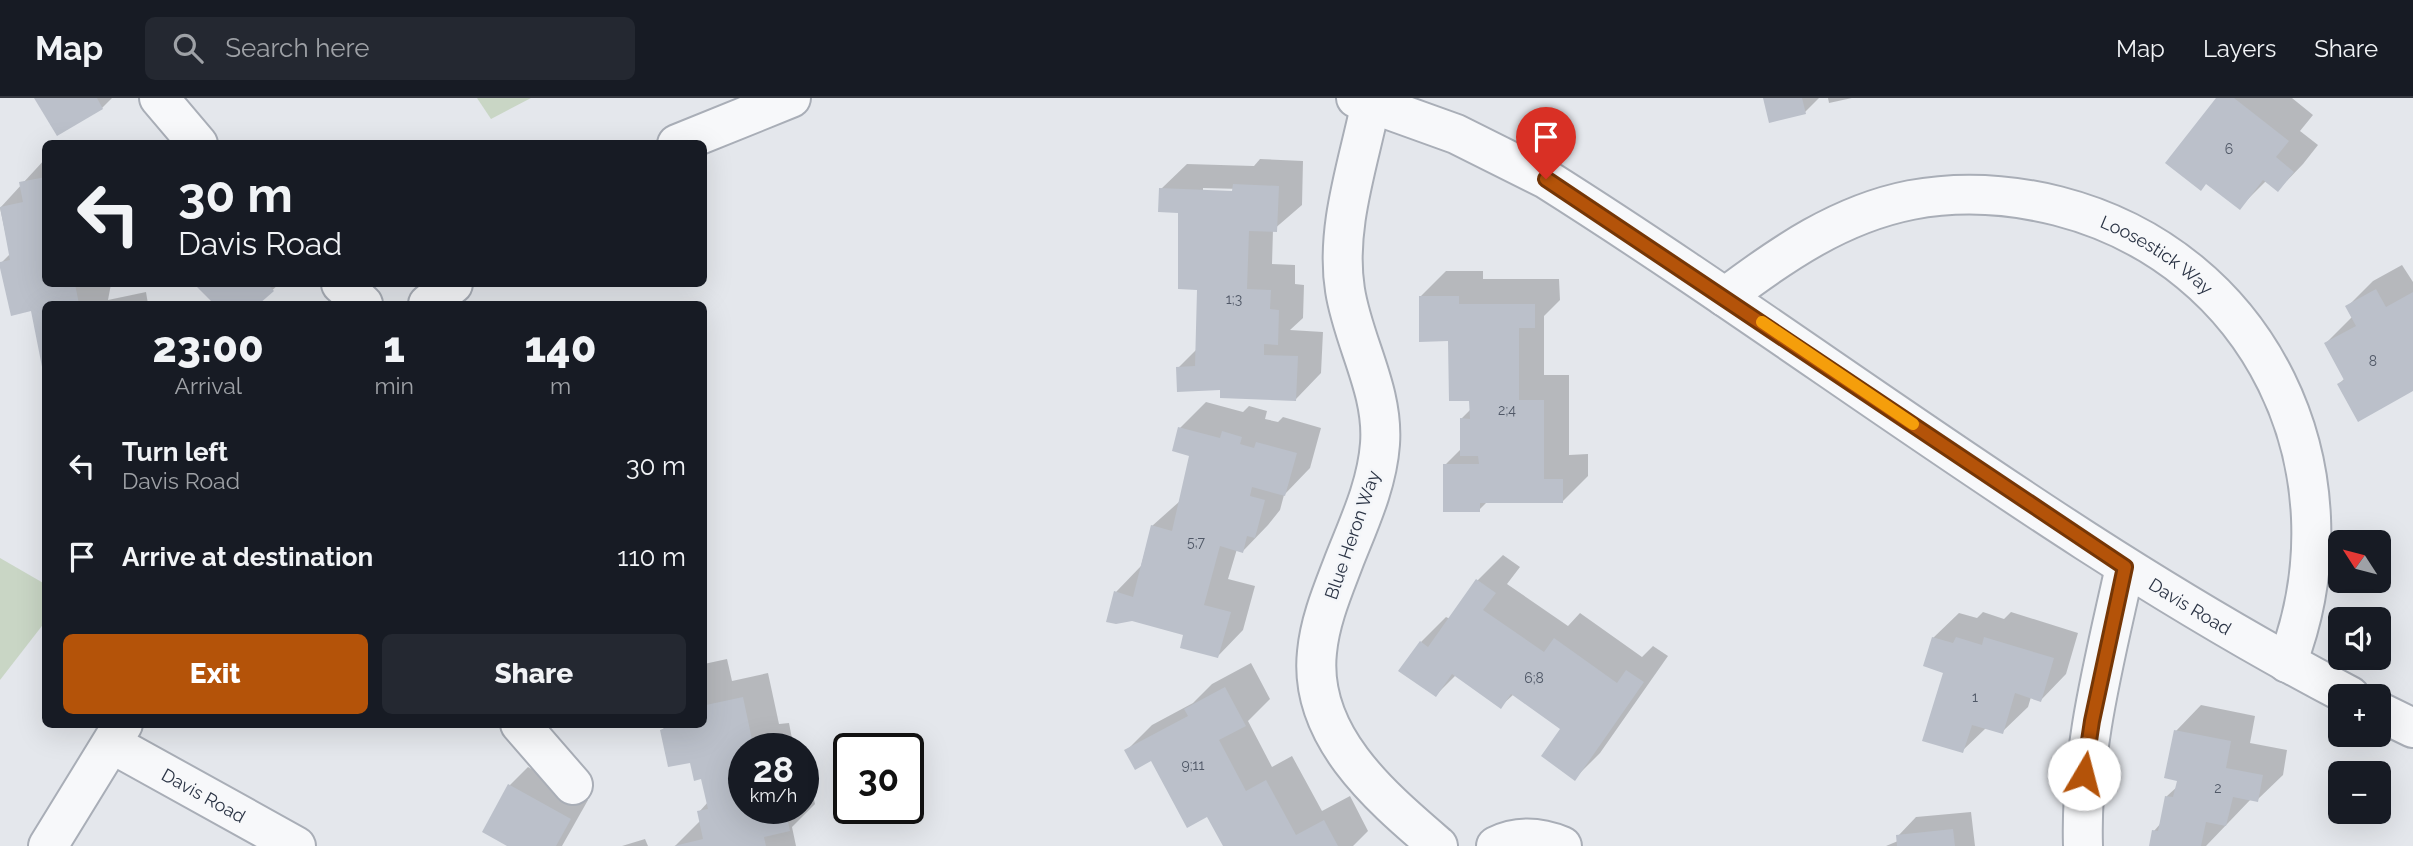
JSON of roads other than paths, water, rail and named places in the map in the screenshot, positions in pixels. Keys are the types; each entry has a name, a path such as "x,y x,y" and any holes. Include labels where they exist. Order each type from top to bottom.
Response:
{"street":[{"path":"159,98 195,140"},
{"path":"687,140 790,98"},
{"name":"Davis Road","path":"1364,100 1456,134 1546,179 2125,567 2328,684"},
{"name":"Blue Heron Way","path":"1364,100 1341,262 1352,320 1373,385 1380,443 1374,480 1320,628 1316,654 1317,680 1329,726 1341,747 1383,796 1438,846"},
{"name":"Loosestick Way","path":"1725,297 1793,248 1830,227 1911,201 1953,195 1996,195 2039,201 2080,212 2119,227 2158,249 2193,275 2225,305 2264,359 2293,418 2305,461 2312,505 2312,549 2307,593 2297,636 2287,663"},
{"path":"344,287 360,301"},
{"path":"432,301 449,287"},
{"path":"2083,846 2084,774 2092,721 2125,567"},
{"path":"2391,717 2413,728"},
{"path":"523,728 573,785"},
{"name":"Davis Road","path":"48,846 118,734 296,846"},
{"path":"1496,846 1532,838 1562,846"}]}
